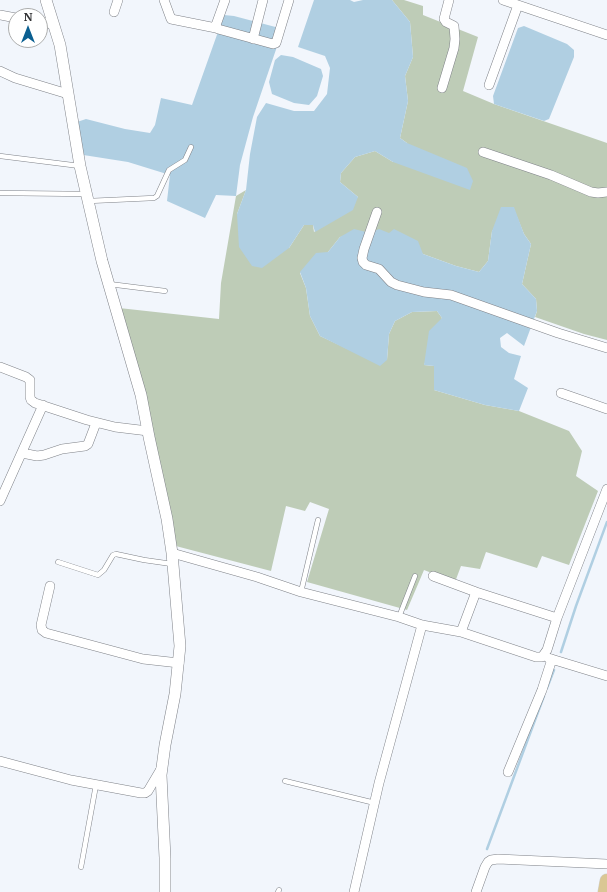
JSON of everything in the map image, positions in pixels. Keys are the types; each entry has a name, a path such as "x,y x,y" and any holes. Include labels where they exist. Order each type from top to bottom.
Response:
{"main road":[{"path":"605,892 607,881"}],"street":[{"path":"46,0 60,45 80,166 102,261 142,395 148,431 167,519 173,558 180,663 161,769 166,858 165,892"},
{"path":"114,12 118,0"},
{"path":"164,0 171,19 216,28 269,43 276,43 288,0"},
{"path":"216,28 225,0"},
{"path":"253,39 263,0"},
{"path":"442,88 454,48 455,39 454,26 446,22 444,19 449,0"},
{"path":"503,0 607,35"},
{"path":"489,86 518,5"},
{"path":"48,23 53,24"},
{"path":"0,71 15,78 68,94"},
{"path":"483,152 550,175 591,192 607,192"},
{"path":"377,212 364,248 362,262 366,265 379,269 391,282 424,292 451,295 558,333 607,348"},
{"path":"0,367 30,380 31,400 42,405 96,423 148,431"},
{"path":"561,393 607,409"},
{"path":"0,501 42,405"},
{"path":"22,453 37,456 62,449 85,446 88,444 96,423"},
{"path":"542,657 548,650 557,618 607,489"},
{"path":"173,558 257,577 301,592 399,617 422,625 461,632 536,657 542,657 607,676"},
{"path":"433,576 476,592 557,618"},
{"path":"50,586 41,625 42,630 46,633 137,657 180,663"},
{"path":"461,632 476,592"},
{"path":"354,892 375,803 422,625"},
{"path":"508,772 542,690 552,660"},
{"path":"0,761 71,780 145,793 148,791 161,769"},
{"path":"476,892 485,867 491,860 498,859 607,864"}],"lane":[{"path":"0,193 154,198 157,196 169,170 185,160 191,147"},
{"path":"0,156 80,166"},
{"path":"109,284 165,292"},
{"path":"301,592 318,520"},
{"path":"58,562 98,575 104,570 113,555 116,554 144,560 173,558"},
{"path":"399,617 415,576"},
{"path":"284,781 375,803"},
{"path":"81,867 96,785"}],"green space":[{"path":"392,0 404,0 423,6 423,15 478,37 463,91 494,104 607,143 607,340 584,334 535,317 537,311 536,299 522,284 531,244 524,234 513,207 492,231 488,261 479,272 456,266 423,254 389,233 370,233 340,237 328,252 300,273 306,288 310,316 320,336 348,349 387,360 389,334 395,321 412,312 437,311 442,318 424,365 434,366 434,390 485,405 519,411 569,431 582,451 576,476 598,491 569,565 542,556 537,568 486,552 480,569 461,566 455,582 424,570 407,610 307,582 329,509 310,502 305,511 286,506 271,571 172,545 119,308 219,319 221,283 236,196 246,190 237,214 289,248 304,225 313,225 314,232 358,197 340,182 341,173 355,157 375,151 393,162 407,143 400,138 408,101 405,76 413,57 410,22"}],"water":[{"path":"314,0 350,0 354,2 363,0 392,0 410,22 413,57 405,76 408,101 400,138 407,143 467,168 473,181 470,190 393,162 375,151 355,157 341,173 340,182 358,197 353,210 315,232 313,225 304,225 289,248 262,268 252,266 239,247 237,214 246,190 250,154 257,117 266,103 294,111 314,111 327,94 330,68 325,56 298,47"},
{"path":"224,15 234,16 283,29 253,117 240,165 236,196 216,195 205,218 167,201 170,175 128,162 77,154 74,123 86,119 125,129 150,133 155,125 161,98 192,105"},
{"path":"524,26 567,44 574,50 574,57 549,119 544,121 494,104 493,96 518,28"},
{"path":"281,55 293,57 321,69 323,76 317,96 309,105 294,103 272,94 269,82 275,60"},
{"path":"501,207 514,207 524,234 531,244 522,284 536,299 537,311 524,346 507,333 500,338 501,347 509,353 521,356 514,379 528,388 519,411 485,405 434,390 434,366 424,365 429,331 442,318 437,311 412,312 395,321 389,334 387,360 380,366 320,336 310,316 306,288 300,272 316,253 328,252 340,237 354,229 370,233 379,229 389,233 394,229 418,241 423,254 456,266 479,272 488,261 492,231"}],"waterway":[{"path":"561,652 576,606 607,522"},
{"path":"547,688 554,670"},
{"path":"487,849 544,696"}]}
